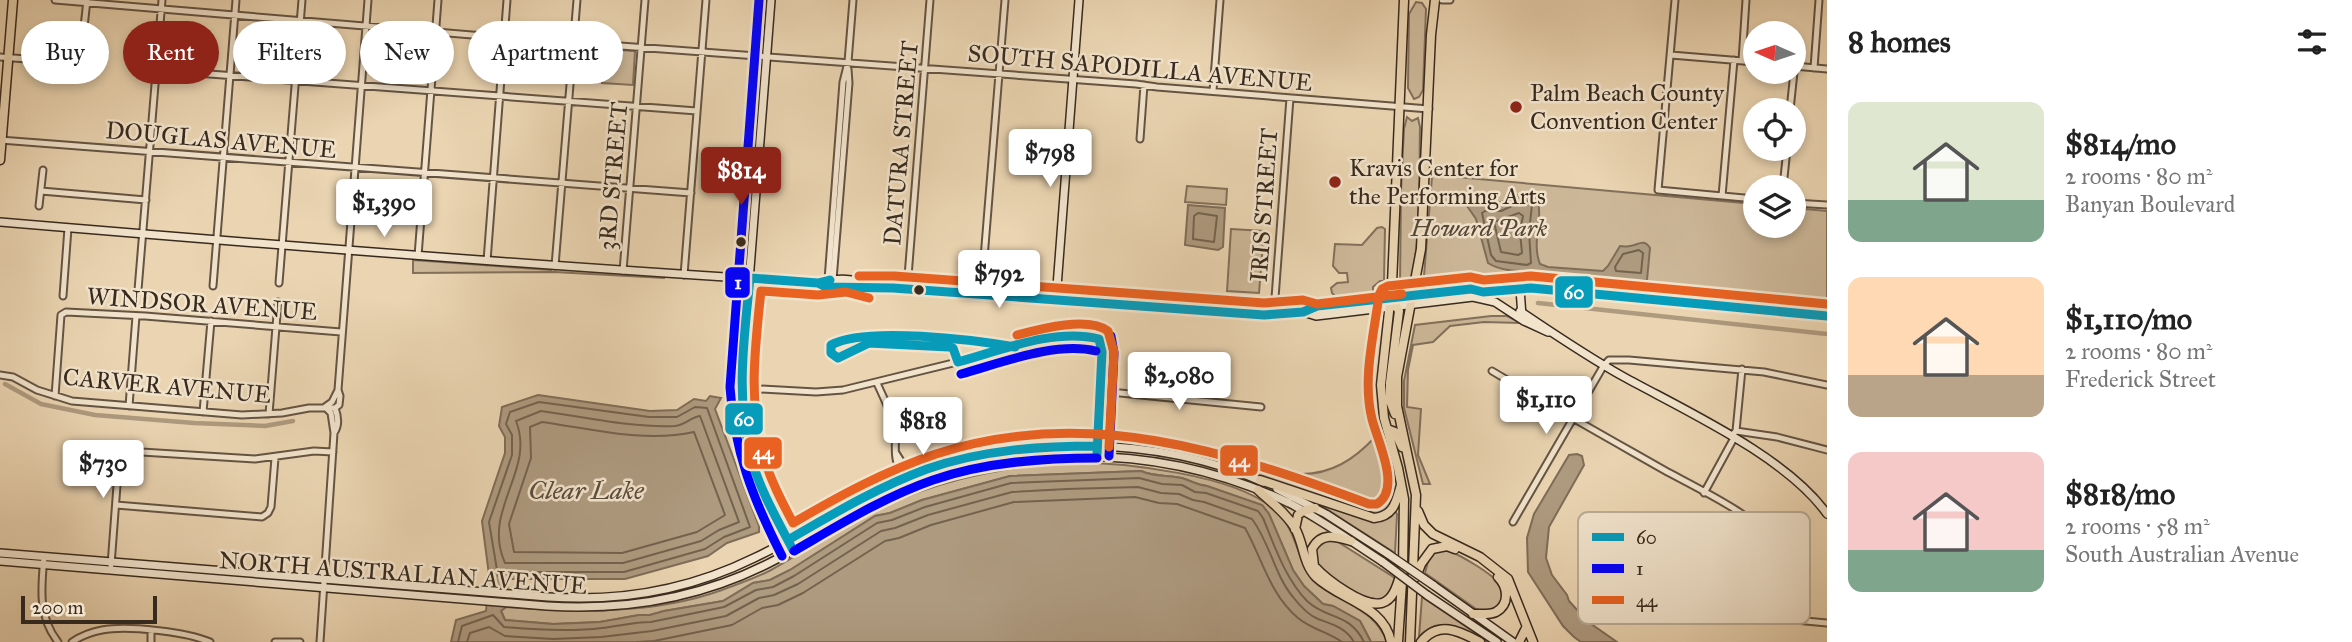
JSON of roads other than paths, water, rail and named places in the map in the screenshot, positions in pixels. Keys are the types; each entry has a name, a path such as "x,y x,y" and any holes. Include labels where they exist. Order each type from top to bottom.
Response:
{"main road":[{"path":"0,160 4,57 13,0"},
{"path":"1398,642 1404,567 1405,507 1402,482 1383,410 1381,384 1392,304 1404,0"},
{"path":"1410,642 1415,481 1397,406 1397,377 1414,295 1422,237 1430,41 1435,0"},
{"path":"1392,304 1399,313 1390,396 1402,427"},
{"path":"1387,429 1396,434 1409,458"},
{"path":"1260,480 1374,518 1385,516 1393,509 1402,482"},
{"path":"1258,490 1280,510 1295,529 1307,565 1313,574 1337,592 1374,613 1384,624 1391,642"},
{"path":"1416,505 1424,525 1433,534 1480,557 1508,579 1533,642"},
{"path":"1295,529 1296,518 1303,511 1315,508"},
{"path":"1351,541 1322,537 1312,549 1311,561 1326,578 1365,601 1380,603 1388,600 1404,567"},
{"path":"1413,583 1421,564 1432,549 1447,546 1472,558 1502,580 1507,592 1498,611 1474,614"},
{"path":"1421,642 1434,631 1447,628 1480,642"},
{"path":"1519,642 1526,628"}],"street":[{"name":"SOUTH SAPODILLA AVENUE","path":"55,0 300,21"},
{"path":"160,21 162,0"},
{"path":"214,286 236,0"},
{"path":"300,21 302,0"},
{"path":"366,21 368,0"},
{"path":"436,21 438,0"},
{"path":"505,21 507,0"},
{"path":"575,21 577,0"},
{"name":"3RD STREET","path":"623,271 645,0"},
{"path":"684,275 706,0"},
{"path":"771,0 742,388 743,415 753,462 765,494 793,550"},
{"path":"831,282 849,82 853,0"},
{"name":"DATURA STREET","path":"907,289 930,0"},
{"path":"981,295 1005,0"},
{"path":"1056,300 1079,0"},
{"path":"1213,91 1220,0"},
{"path":"1442,0 1450,0"},
{"path":"1675,0 1658,190 1743,198"},
{"path":"1722,196 1746,0"},
{"path":"1814,68 1819,0"},
{"path":"4,57 80,63 87,1"},
{"name":"SOUTH SAPODILLA AVENUE","path":"623,45 1429,109"},
{"path":"1671,55 1743,61"},
{"path":"1806,68 1827,69"},
{"path":"219,75 233,76"},
{"path":"138,290 155,84"},
{"path":"279,282 296,84"},
{"path":"336,84 697,111"},
{"path":"418,256 432,84"},
{"path":"487,261 501,84"},
{"path":"555,266 570,84"},
{"path":"1140,139 1144,85"},
{"path":"334,433 338,418 335,408 339,405 340,396 341,332 362,86"},
{"name":"IRIS STREET","path":"1278,314 1276,286 1290,98"},
{"name":"DOUGLAS AVENUE","path":"1,140 691,193"},
{"path":"39,206 43,170"},
{"path":"41,191 146,200"},
{"path":"1806,204 1827,205"},
{"path":"0,222 347,251 684,275 831,282 1264,315 1303,312 1315,316 1392,304 1473,297 1495,302 1524,321 1555,335"},
{"path":"63,296 68,228"},
{"path":"831,282 864,281 874,287"},
{"path":"1392,304 1414,295 1471,289 1483,292 1520,289 1827,316"},
{"path":"1520,289 1520,311 1524,321"},
{"path":"1473,297 1483,292"},
{"path":"269,414 278,302"},
{"path":"1520,311 1604,365 1734,435 1790,476 1815,498 1827,514"},
{"name":"WINDSOR AVENUE","path":"55,396 61,315 66,312 341,332"},
{"path":"129,406 136,316"},
{"path":"203,412 211,321"},
{"path":"742,388 829,392 877,383 1051,339 1090,336 1099,339 1102,352 1097,455"},
{"path":"1513,522 1572,418 1609,360 1742,369 1827,384"},
{"path":"1704,492 1734,435 1742,369"},
{"path":"1492,371 1736,512"},
{"name":"CARVER AVENUE","path":"0,375 13,377 37,390 72,401 242,415 335,408"},
{"path":"877,383 895,429 894,451 901,471 908,477 911,487"},
{"path":"320,642 334,433 331,413 325,407 332,402 338,390"},
{"path":"1100,391 1261,407"},
{"path":"1734,435 1777,437 1827,450"},
{"name":"NORTH AUSTRALIAN AVENUE","path":"567,603 669,590 738,566 908,477 959,461 1007,452 1097,446 1136,449 1180,457 1260,480 1315,508 1388,554 1513,642"},
{"path":"111,567 120,460 125,451 239,459 275,458 314,451 333,452"},
{"name":"NORTH AUSTRALIAN AVENUE","path":"0,561 43,561 512,599 628,605 689,594 743,576 870,505 938,477 1003,463 1097,455 1176,466 1258,490 1303,511 1383,562 1497,642"},
{"path":"116,505 262,517 271,507 275,458"},
{"name":"NORTH AUSTRALIAN AVENUE","path":"0,553 43,561"},
{"path":"43,561 43,612 48,628 58,642"},
{"path":"72,642 102,630 186,634 210,642"},
{"path":"150,642 151,631"},
{"path":"275,642 300,642"}],"water":[{"path":"1523,193 1537,198 1539,206 1537,247 1540,264 1603,271 1620,246 1643,243 1650,248 1647,280 1625,281 1509,270 1488,263 1476,219 1465,203 1468,197 1497,203"},
{"path":"1188,205 1225,208 1223,247 1218,250 1185,245"},
{"name":"Clear Lake","path":"538,395 650,411 677,410 694,399 706,401 710,396 721,398 715,409 759,532 727,543 708,556 625,579 508,579 506,607 501,611 505,620 553,624 600,622 723,601 753,583 770,580 790,570 875,516 922,500 1010,476 1141,471 1180,478 1262,505 1269,514 1293,570 1304,586 1323,604 1333,606 1360,621 1371,642 451,642 456,620 486,611 489,575 482,521 505,453 505,437 499,426 502,407"},
{"path":"1569,455 1582,456 1584,465 1549,527 1546,558 1552,575 1578,611 1578,624 1591,624 1617,642 1581,642 1574,637 1563,626 1528,572 1527,538 1534,514"}],"waterway":[{"path":"1538,303 1827,334"},
{"path":"5,384 41,404 95,415 265,426 293,421"}],"place":[{"name":"Palm Beach County Convention Center","path":"1516,107"},
{"name":"Kravis Center for the Performing Arts","path":"1335,182"}],"park label":[{"name":"Howard Park","path":"1479,228"}]}
